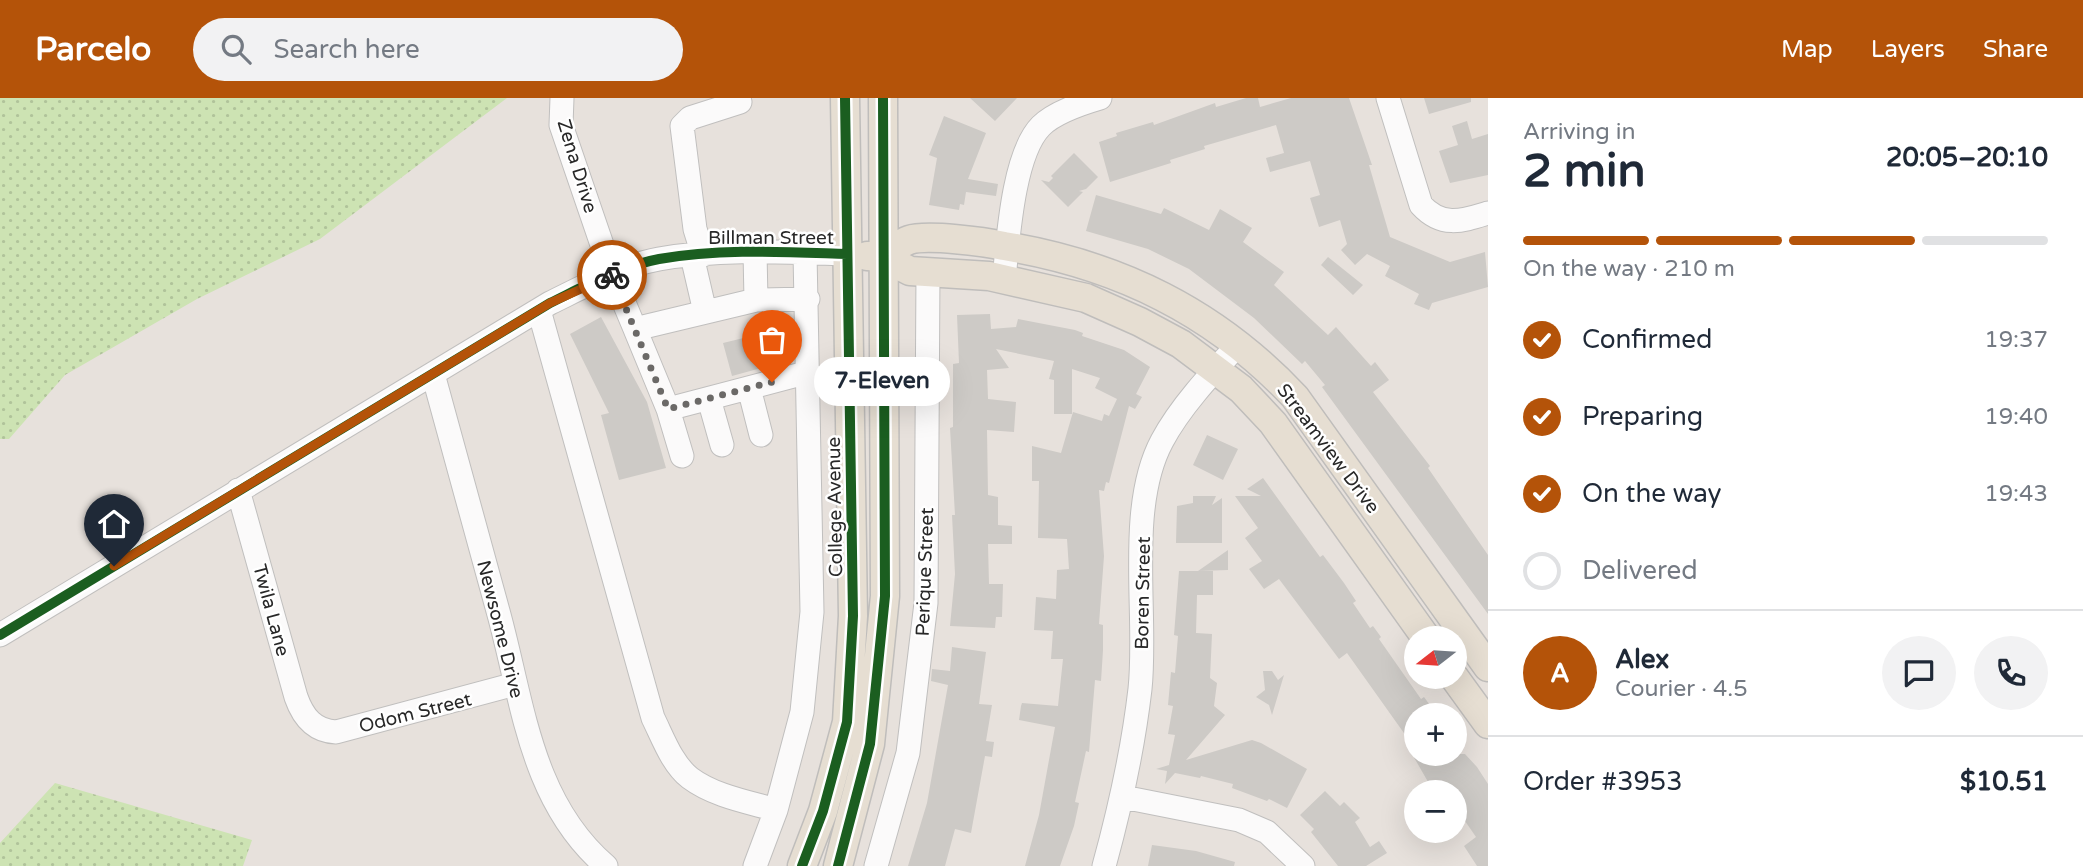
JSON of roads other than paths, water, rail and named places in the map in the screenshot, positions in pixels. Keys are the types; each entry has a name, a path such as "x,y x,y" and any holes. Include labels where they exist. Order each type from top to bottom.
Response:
{"main road":[{"name":"College Avenue","path":"802,866 823,811 847,722 853,616 845,98"},
{"path":"838,866 870,744 885,596 883,98"},
{"name":"Streamview Drive","path":"883,257 911,239 1007,246 1048,253 1096,267 1153,291 1201,317 1266,367 1295,397 1488,667"},
{"name":"Streamview Drive","path":"847,254 883,257 910,271 1004,279 1086,298 1181,344 1241,389 1273,423 1418,626"},
{"path":"1463,690 1488,724"}],"street":[{"name":"Zena Drive","path":"562,98 561,125 612,274 668,409 682,456"},
{"path":"1004,279 1016,181 1024,156 1041,126 1100,98"},
{"path":"1388,98 1417,196 1428,213 1450,222 1488,213"},
{"path":"705,312 682,126 690,118 740,102"},
{"name":"Billman Street","path":"0,635 538,310 612,274 659,259 755,252 847,254"},
{"path":"755,252 756,300"},
{"path":"755,866 776,810 802,712 812,612 808,299 805,253"},
{"name":"Perique Street","path":"876,866 908,753 926,603 928,272"},
{"path":"635,329 756,300 808,299"},
{"path":"538,310 653,718 672,756 690,778 728,797 776,810"},
{"name":"Boren Street","path":"1104,866 1123,797 1140,687 1143,525 1148,486 1161,442 1215,370 1238,345"},
{"path":"668,409 809,372"},
{"name":"Newsome Drive","path":"433,374 510,653 533,754 551,797 581,841 606,866"},
{"path":"749,388 761,435"},
{"path":"709,399 722,445"},
{"name":"Twila Lane","path":"238,490 296,697 301,712 314,727"},
{"name":"Odom Street","path":"314,727 336,732 515,684"},
{"path":"1123,797 1239,820 1266,832 1303,866"}],"place":[{"name":"7-Eleven","path":"772,382"}]}
